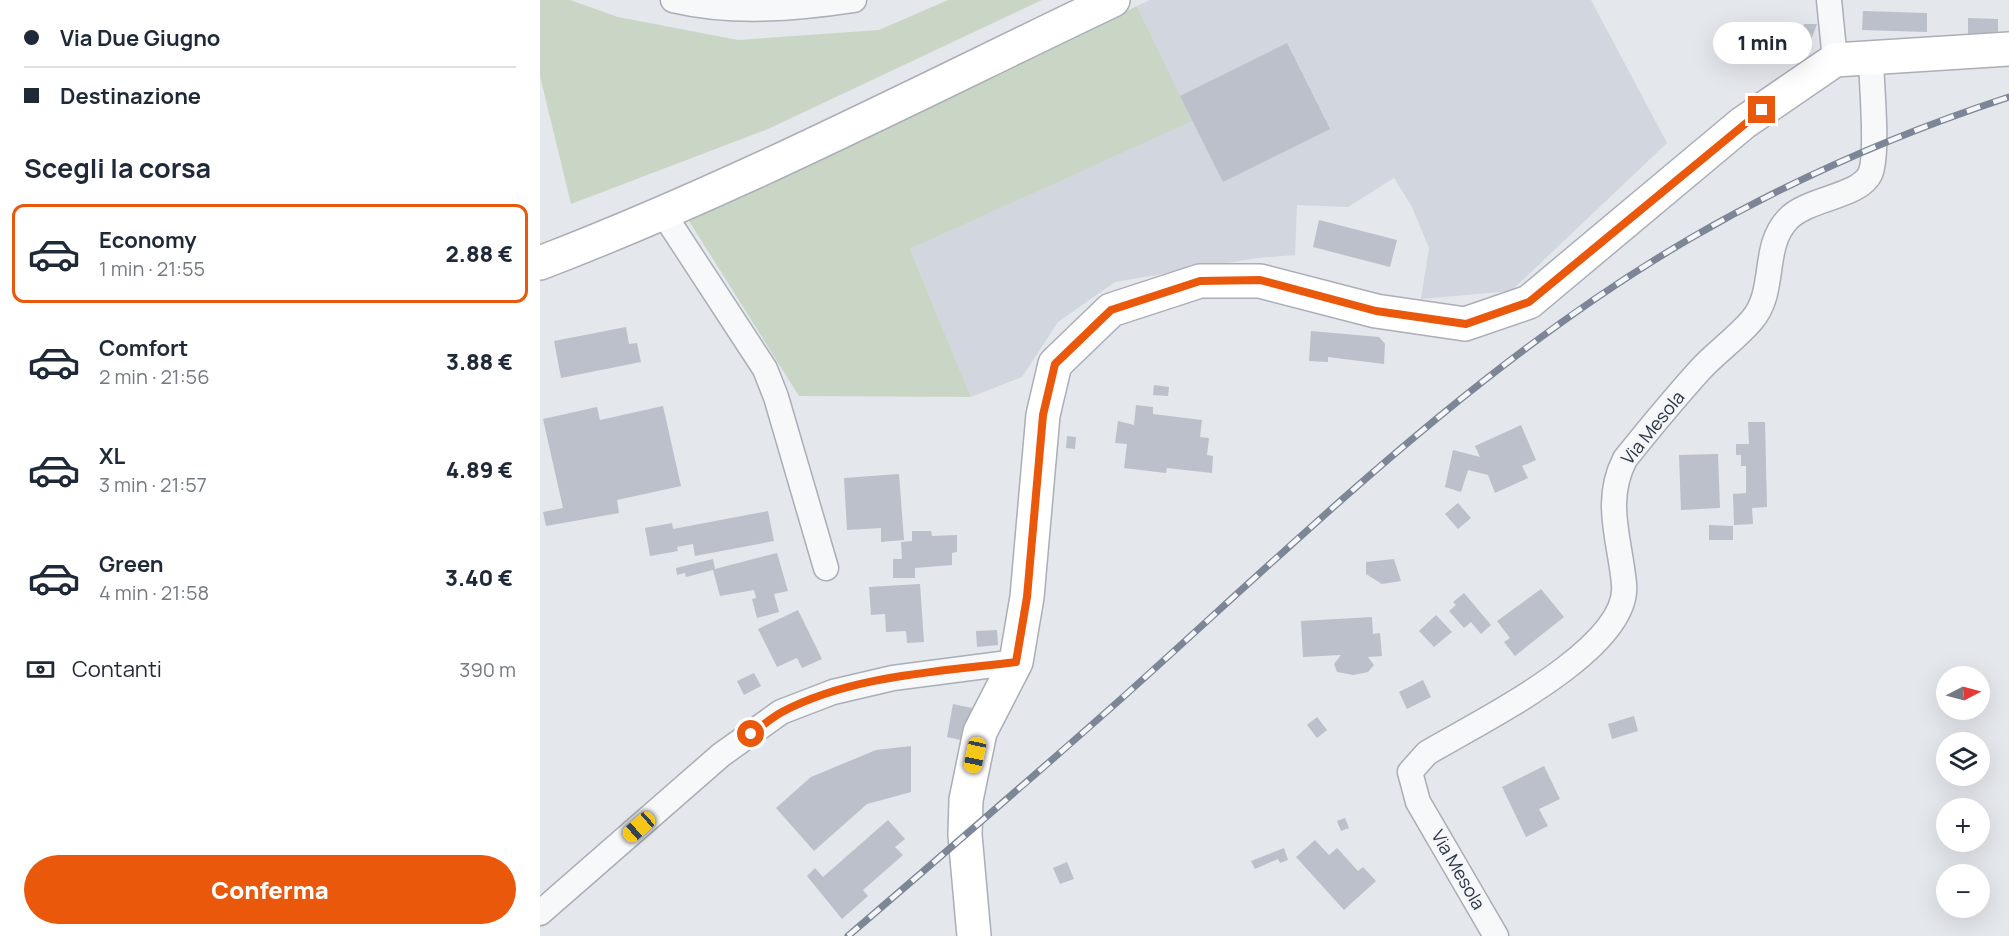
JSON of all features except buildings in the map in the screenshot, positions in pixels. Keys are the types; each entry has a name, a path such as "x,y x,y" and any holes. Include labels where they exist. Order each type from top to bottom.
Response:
{"street":[{"path":"673,0 747,9 854,0"},
{"path":"540,263 663,213 1113,0"},
{"path":"1829,0 1835,60"},
{"path":"974,936 965,835 966,800 980,732 1016,662 1027,597 1043,415 1055,364 1111,310 1200,281 1260,280 1376,311 1466,324 1529,302 1743,123 1835,60 2009,49"},
{"name":"Via Mesola","path":"1496,936 1418,802 1410,772 1427,753 1575,663 1615,621 1623,603 1625,585 1613,526 1612,500 1617,473 1625,459 1699,371 1752,320 1763,301 1775,237 1780,227 1808,204 1863,185 1869,177 1873,167 1871,56"},
{"path":"663,213 765,369 826,568"},
{"path":"540,913 721,755 781,712 833,692 893,678 1016,662"}],"shaded area":[{"path":"1150,0 1591,0 1667,143 1511,291 1421,299 1429,248 1412,207 1394,178 1348,207 1297,205 1295,255 1257,258 1115,282 1058,322 1022,377 971,397 910,249 1191,121 1137,6"}],"green space":[{"path":"540,0 570,0 618,17 738,40 879,30 948,0 1042,0 768,129 571,204 540,76"},
{"path":"1137,6 1192,121 910,249 971,397 799,396 689,221"}],"railway":[{"path":"848,936 1088,728 1395,453 1539,339 1613,286 1691,238 1767,197 1886,142 2009,97"}],"route":[{"path":"751,734 781,712 833,692 893,678 1016,662 1027,597 1043,415 1055,364 1111,310 1200,281 1260,280 1376,311 1466,324 1529,302 1743,123 1762,110"}]}
